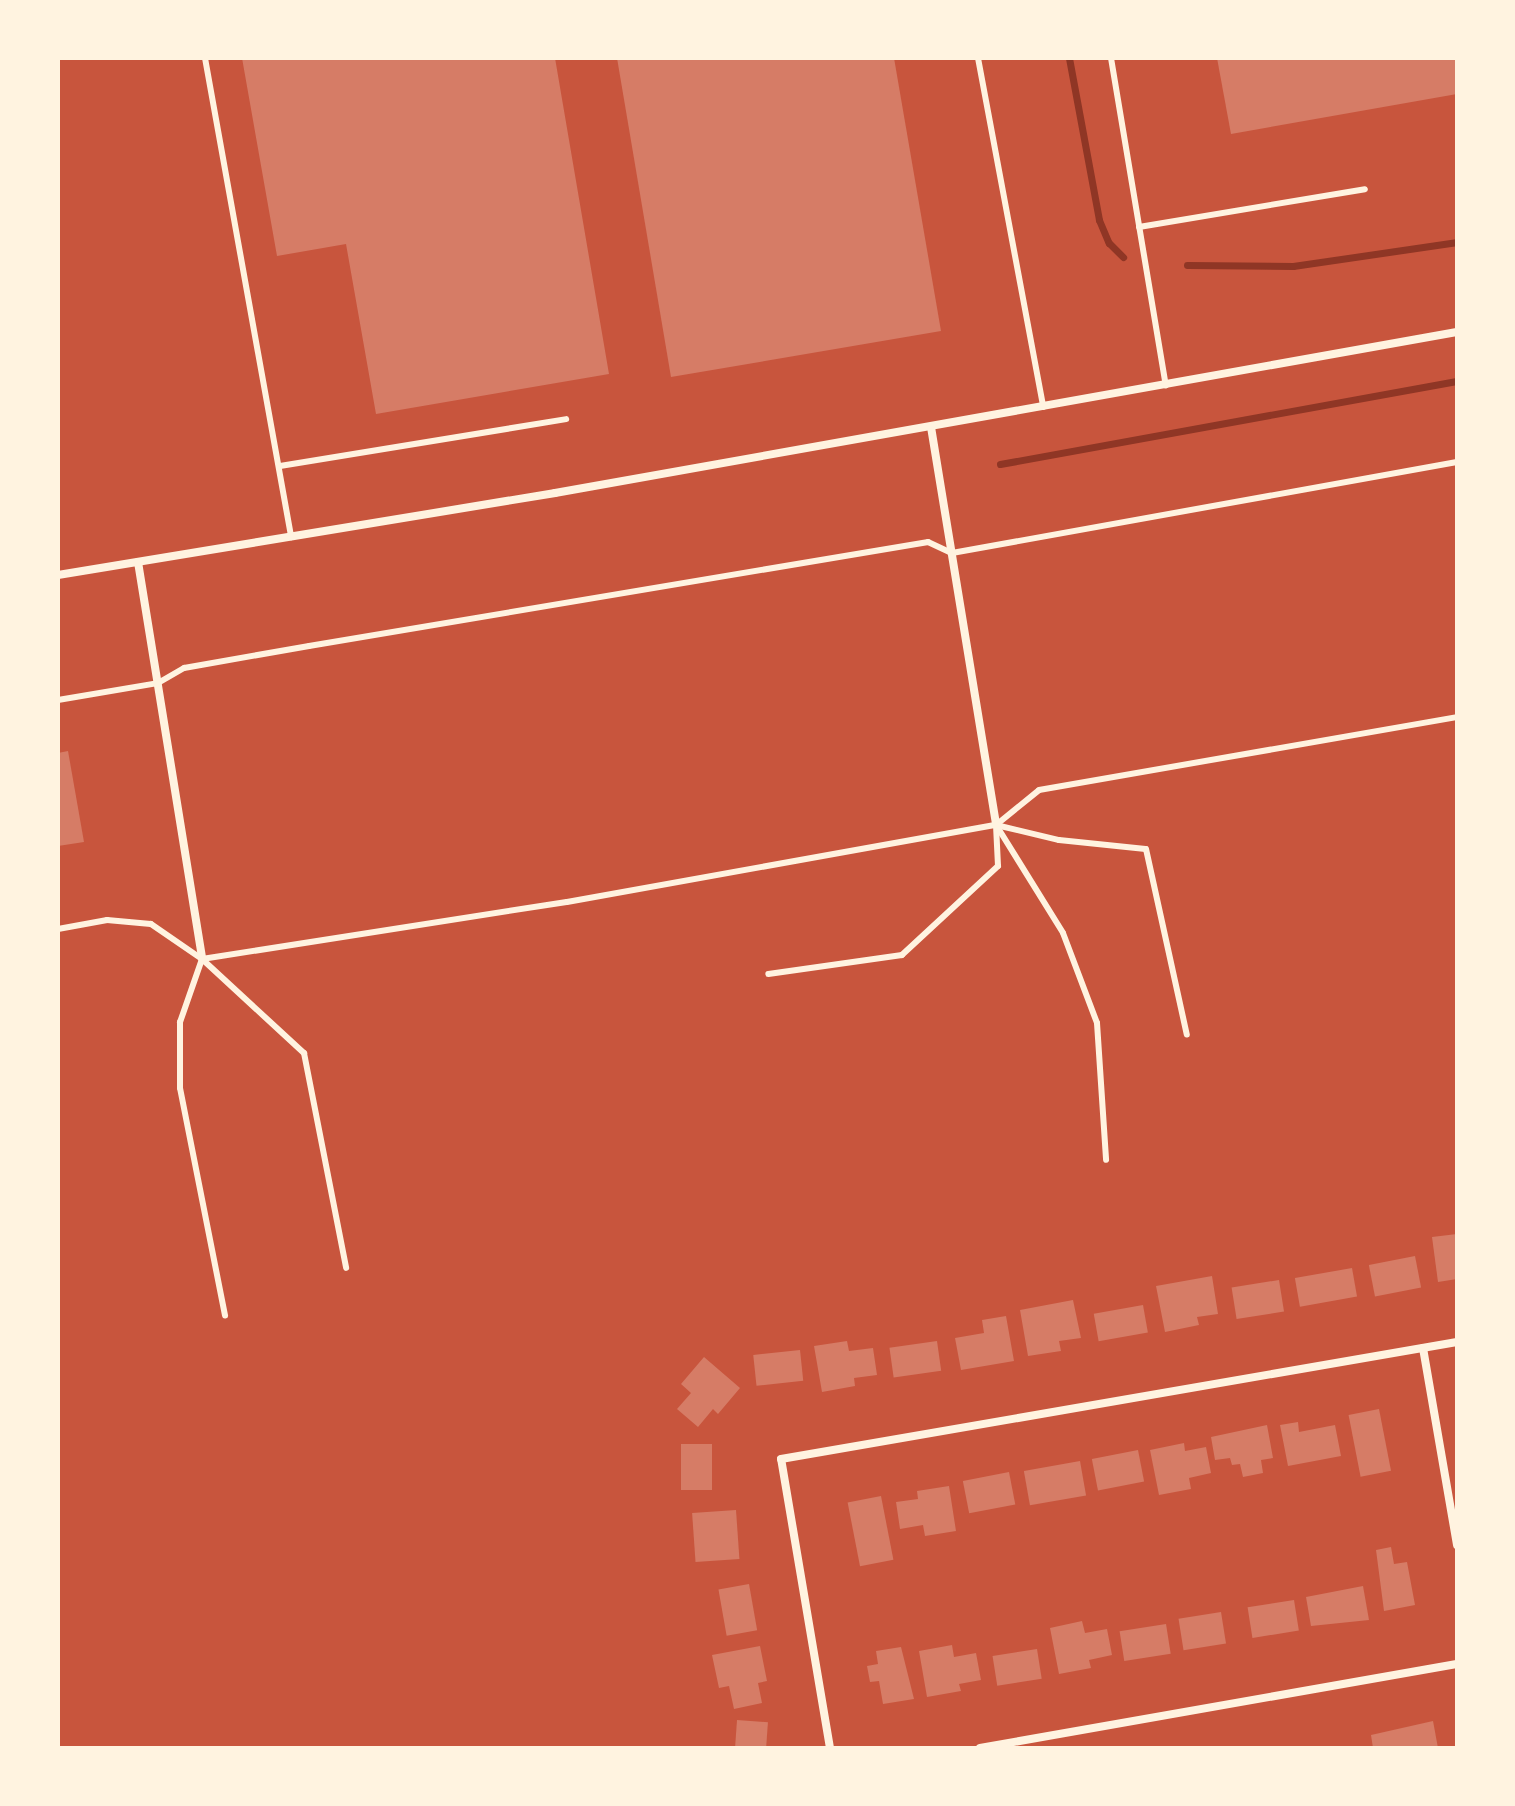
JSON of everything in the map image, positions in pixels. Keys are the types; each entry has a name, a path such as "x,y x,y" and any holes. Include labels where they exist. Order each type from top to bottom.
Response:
{"street":[{"path":"58,575 931,427 1457,332"},
{"path":"931,427 996,825"},
{"path":"138,562 202,959"},
{"path":"830,1748 781,1459 1457,1342"},
{"path":"1423,1348 1457,1545"},
{"path":"980,1748 1457,1664"}],"lane":[{"path":"205,58 291,537"},
{"path":"978,58 1043,407"},
{"path":"1111,58 1166,385"},
{"path":"1139,227 1365,189"},
{"path":"280,466 566,419"},
{"path":"58,700 158,683 184,668 928,542 952,553 1457,462"},
{"path":"996,825 1039,790 1457,717"},
{"path":"768,974 902,955 998,866 996,825"},
{"path":"996,825 1063,933 1097,1023 1106,1160"},
{"path":"202,959 567,902 996,825 1059,840 1146,849 1187,1035"},
{"path":"58,929 107,920 151,924 202,959 304,1053 346,1268"},
{"path":"202,959 180,1022 180,1088 225,1316"}],"building":[{"path":"242,58 555,58 609,374 376,414 346,244 277,256"},
{"path":"617,58 894,58 941,331 671,377"},
{"path":"1217,58 1457,58 1457,94 1231,134"},
{"path":"68,751 84,842 58,846 58,753"},
{"path":"1457,1234 1457,1279 1438,1282 1432,1237"},
{"path":"1415,1256 1421,1287 1375,1296 1369,1265"},
{"path":"1352,1268 1357,1297 1300,1307 1295,1278"},
{"path":"1212,1276 1218,1314 1197,1317 1199,1325 1165,1332 1156,1286"},
{"path":"1279,1280 1284,1312 1237,1319 1232,1288"},
{"path":"1073,1300 1081,1338 1059,1341 1061,1351 1028,1356 1020,1310"},
{"path":"1143,1305 1148,1333 1099,1341 1094,1314"},
{"path":"1006,1316 1014,1361 961,1370 955,1338 984,1333 982,1320"},
{"path":"847,1341 849,1351 873,1348 877,1375 854,1378 855,1386 822,1392 814,1346"},
{"path":"937,1341 941,1371 894,1377 889,1348"},
{"path":"800,1350 803,1381 756,1386 753,1355"},
{"path":"704,1357 740,1388 718,1414 713,1409 698,1427 677,1409 691,1393 681,1384"},
{"path":"1379,1409 1391,1471 1361,1477 1349,1415"},
{"path":"1298,1422 1299,1432 1335,1425 1341,1456 1288,1466 1280,1425"},
{"path":"1267,1425 1273,1458 1261,1460 1263,1473 1243,1477 1240,1464 1232,1465 1230,1458 1215,1460 1211,1437"},
{"path":"1184,1443 1185,1451 1206,1447 1211,1473 1189,1478 1191,1489 1159,1495 1150,1450"},
{"path":"681,1444 712,1444 712,1490 681,1490"},
{"path":"1138,1450 1144,1481 1098,1490 1092,1459"},
{"path":"1080,1461 1086,1495 1030,1505 1024,1471"},
{"path":"1009,1472 1015,1504 969,1513 963,1481"},
{"path":"949,1486 956,1531 925,1536 923,1525 900,1529 896,1502 918,1499 917,1491"},
{"path":"881,1496 893,1560 860,1566 848,1502"},
{"path":"736,1510 739,1559 696,1562 692,1513"},
{"path":"1391,1547 1394,1564 1407,1562 1415,1605 1384,1611 1376,1550"},
{"path":"749,1584 757,1630 727,1636 718,1589"},
{"path":"1363,1586 1369,1620 1311,1626 1306,1597"},
{"path":"1294,1600 1299,1631 1252,1638 1248,1607"},
{"path":"1221,1612 1226,1644 1184,1650 1179,1619"},
{"path":"1082,1621 1085,1633 1107,1629 1112,1655 1089,1660 1091,1668 1059,1674 1050,1628"},
{"path":"1166,1624 1171,1654 1124,1661 1120,1631"},
{"path":"952,1645 954,1657 976,1653 981,1680 959,1684 961,1691 927,1697 919,1651"},
{"path":"760,1646 767,1681 758,1683 762,1703 734,1709 729,1686 719,1688 712,1655"},
{"path":"901,1647 914,1699 883,1704 879,1681 870,1682 867,1666 878,1664 876,1651"},
{"path":"1037,1649 1042,1679 997,1686 993,1656"},
{"path":"737,1720 768,1722 766,1748 735,1748"},
{"path":"1433,1721 1438,1748 1373,1748 1371,1735"}],"waterway":[{"path":"1069,58 1099,220 1109,243 1123,257"},
{"path":"1187,265 1293,266 1457,242"},
{"path":"1000,464 1457,381"}]}
